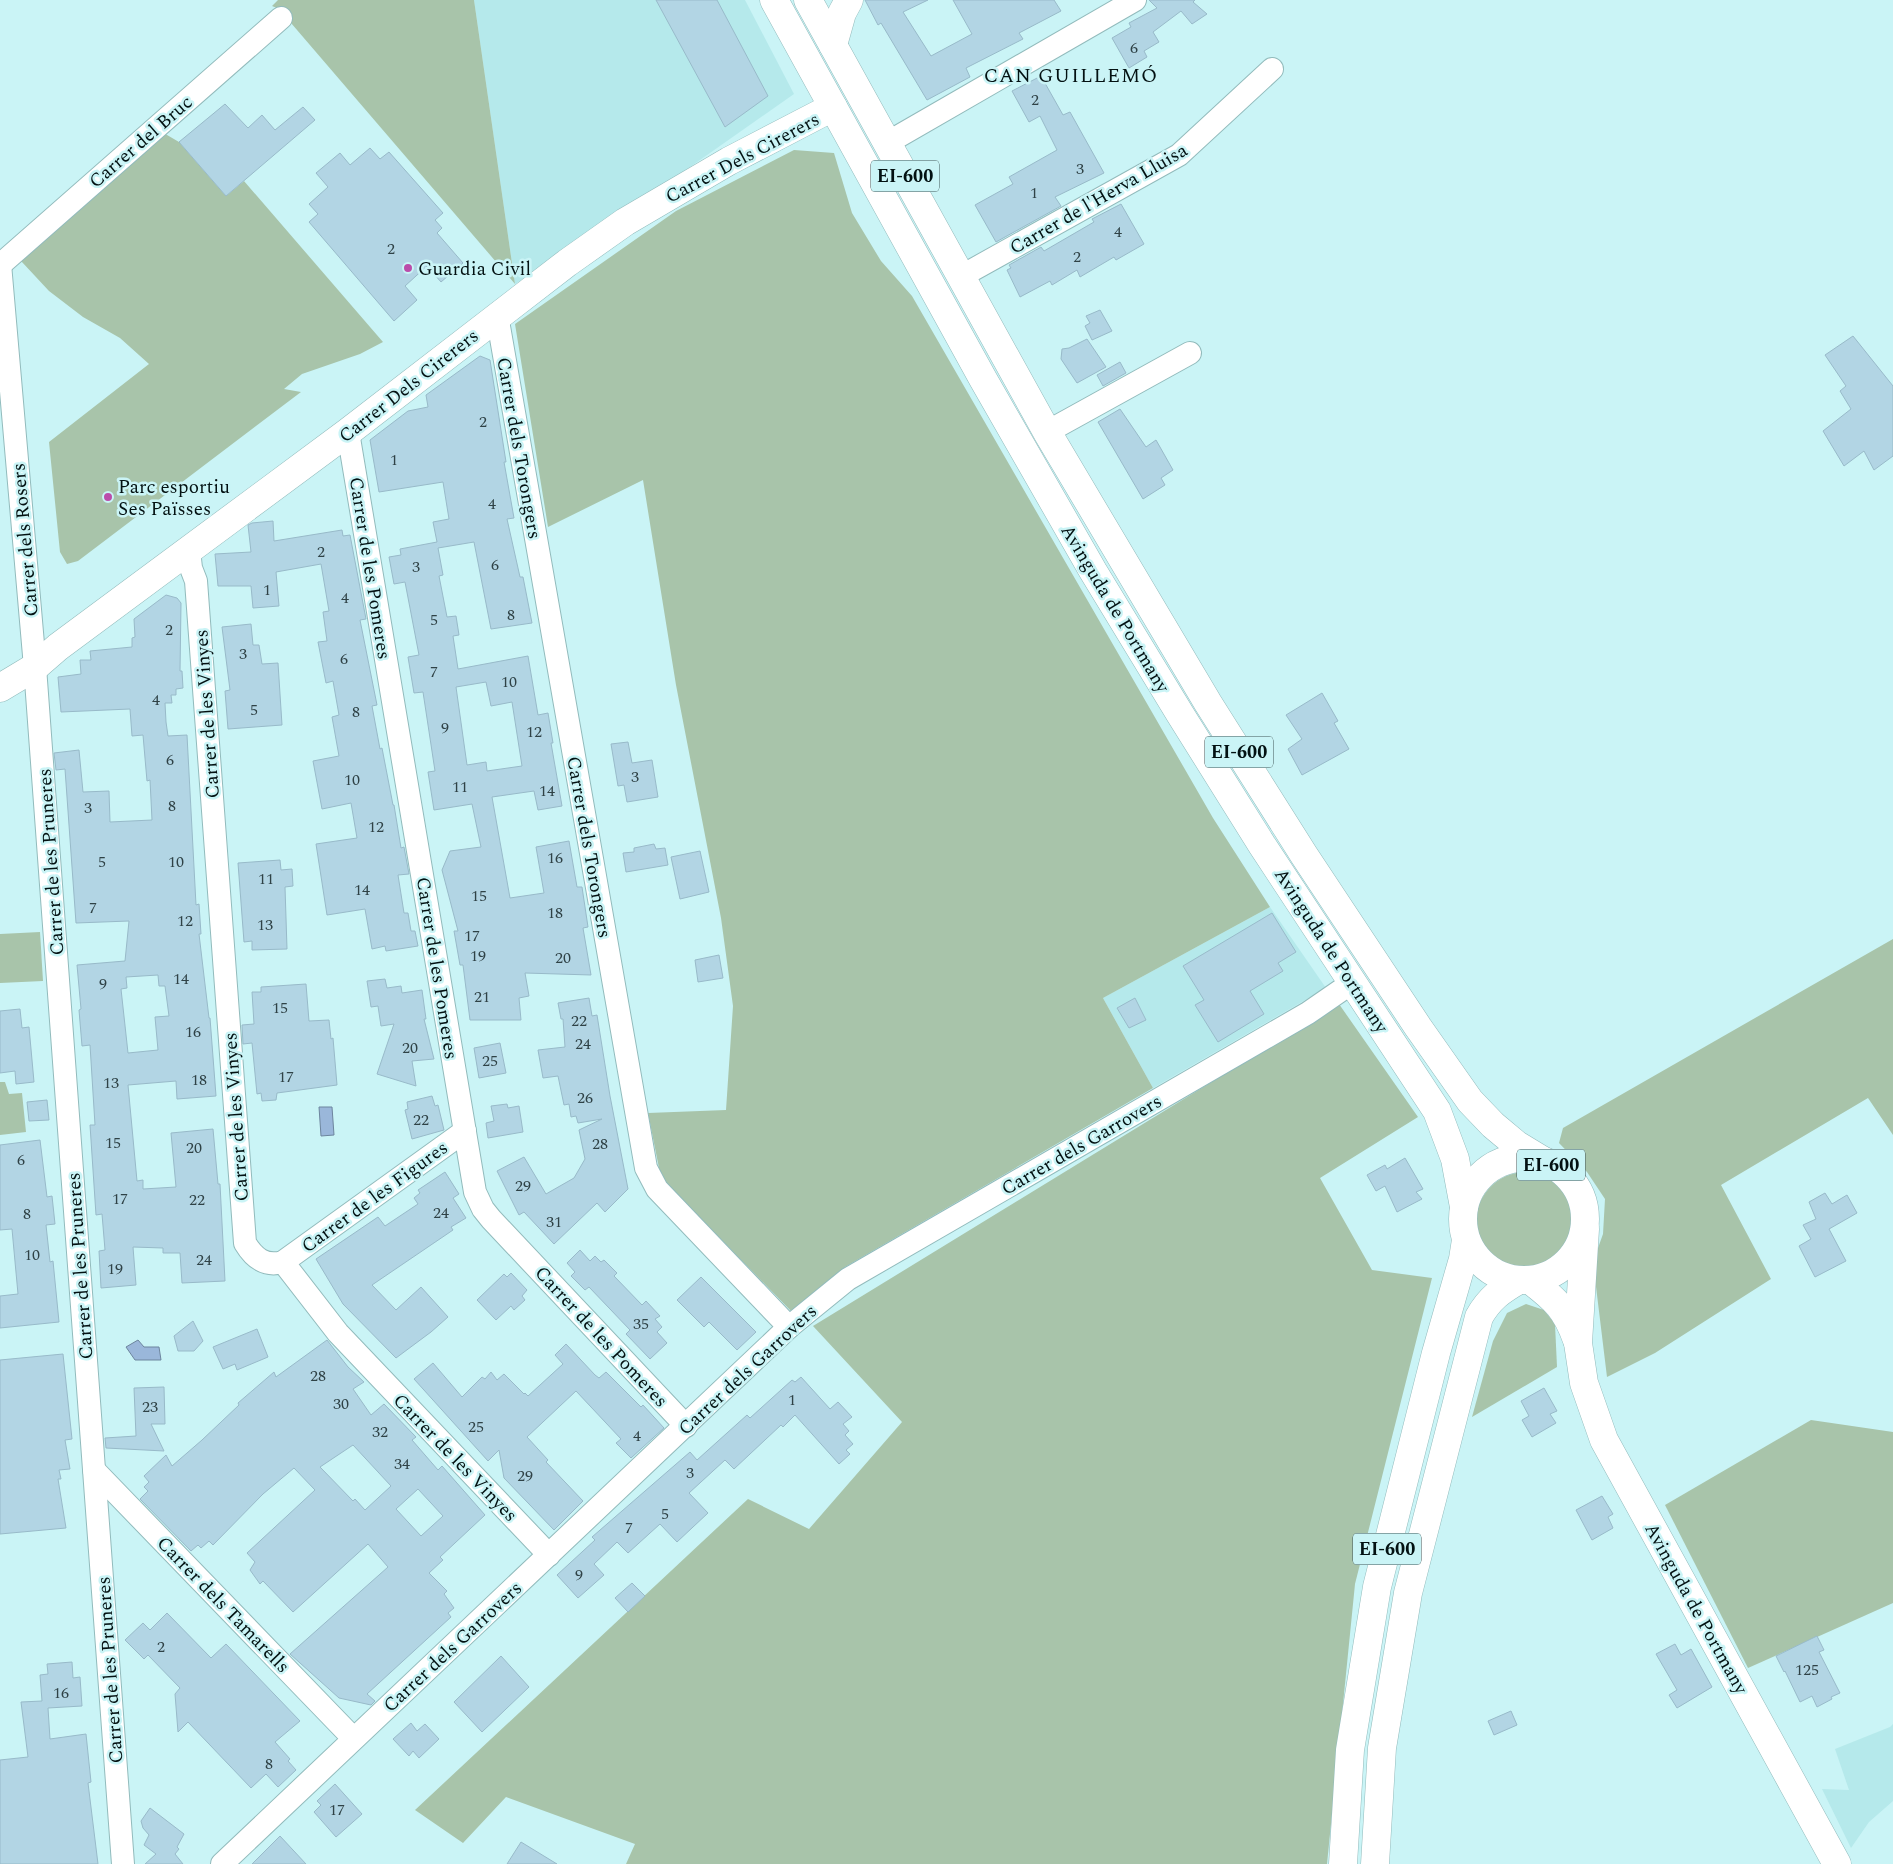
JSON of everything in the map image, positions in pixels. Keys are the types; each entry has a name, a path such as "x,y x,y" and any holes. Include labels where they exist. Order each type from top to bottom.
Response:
{"main road":[{"name":"Avinguda de Portmany","path":"774,0 983,379 1094,571 1195,739 1437,1110 1455,1159 1464,1207"},
{"name":"Avinguda de Portmany","path":"808,0 1047,432 1208,703 1304,855 1428,1042 1470,1101 1493,1125 1517,1145 1545,1162"},
{"path":"833,45 842,13 849,0"},
{"name":"Carrer Dels Cirerers","path":"0,688 35,667 58,647 348,432 498,315 625,222 729,161 833,107"},
{"name":"EI-600","path":"1343,1864 1350,1750 1377,1587 1436,1353 1463,1259 1466,1240 1462,1218 1464,1207 1476,1180 1499,1163 1518,1158 1536,1159 1562,1171 1574,1184 1582,1201 1585,1229 1579,1246 1569,1260 1548,1276 1524,1280 1507,1278 1487,1268 1478,1260 1466,1240"},
{"name":"Avinguda de Portmany","path":"1578,1343 1585,1229"},
{"name":"Avinguda de Portmany","path":"1524,1280 1557,1301 1571,1323 1578,1343 1584,1383 1604,1440 1837,1864"},
{"name":"EI-600","path":"1375,1864 1382,1748 1408,1593 1479,1317 1485,1306 1494,1296 1524,1280"}],"street":[{"path":"887,143 1134,0"},
{"name":"Carrer del Bruc","path":"0,264 281,18"},
{"name":"Carrer de l'Herva Lluisa","path":"960,277 1180,155 1272,69"},
{"name":"Carrer dels Rosers","path":"0,264 7,430 35,667"},
{"name":"Carrer dels Torongers","path":"498,315 646,1168 657,1189 789,1327"},
{"path":"1047,432 1190,353"},
{"name":"Carrer de les Pomeres","path":"348,432 475,1192 483,1209 686,1426"},
{"name":"Carrer de les Vinyes","path":"189,550 191,568 196,581 245,1243 252,1254 264,1263 283,1262 338,1333 549,1555"},
{"name":"Carrer de les Pruneres","path":"35,667 123,1864"},
{"name":"Carrer dels Garrovers","path":"222,1864 789,1327 848,1279 1308,1013 1353,982"},
{"name":"Carrer de les Figures","path":"283,1262 465,1131"},
{"name":"Carrer dels Tamarells","path":"94,1470 353,1738"}],"shaded area":[{"path":"474,0 745,0 794,94 663,186 515,284"},
{"path":"1270,907 1326,988 1153,1088 1103,998"},
{"path":"319,1107 332,1107 334,1135 321,1136"},
{"path":"138,1340 144,1347 159,1347 161,1360 135,1360 126,1347"},
{"path":"1893,1724 1893,1801 1869,1822 1851,1848 1822,1789 1849,1790 1835,1749 1890,1727"}],"green space":[{"path":"278,0 474,0 515,284 279,9 272,6"},
{"path":"150,125 179,142 226,196 244,181 383,342 360,354 302,374 284,389 301,392 78,561 67,564 60,552 49,442 149,364 120,338 83,317 49,291 8,247"},
{"path":"794,150 834,153 852,213 881,261 912,296 1213,818 1270,907 1103,998 1153,1088 845,1267 791,1311 661,1178 648,1113 726,1110 733,1006 721,918 676,685 643,480 548,527 515,324 676,211"},
{"path":"40,932 43,981 0,983 0,934"},
{"path":"1893,939 1893,1135 1868,1098 1721,1185 1771,1279 1655,1353 1607,1377 1593,1262 1603,1234 1605,1199 1587,1172 1559,1143 1563,1128"},
{"path":"1339,1004 1418,1117 1320,1178 1372,1270 1432,1278 1355,1584 1327,1864 626,1864 635,1844 506,1797 463,1843 415,1810 748,1499 809,1529 902,1422 813,1326"},
{"path":"0,1082 5,1082 9,1094 22,1093 26,1132 0,1135"},
{"path":"1526,1172 1536,1173 1554,1180 1568,1194 1575,1212 1575,1232 1568,1250 1554,1264 1536,1271 1526,1272 1516,1271 1498,1264 1484,1250 1477,1232 1476,1222 1477,1212 1484,1194 1498,1180 1516,1173"},
{"path":"1526,1304 1544,1310 1555,1324 1557,1367 1472,1417 1493,1341 1507,1313"},
{"path":"1811,1420 1893,1432 1893,1603 1748,1668 1665,1505"}],"building":[{"path":"656,0 717,0 768,96 725,127"},
{"path":"865,0 928,0 903,12 931,56 972,34 953,0 1054,0 1061,11 1019,33 1023,39 966,68 970,77 927,100 881,23 878,25"},
{"path":"1149,0 1195,0 1193,2 1207,14 1192,24 1181,11 1153,32 1159,42 1144,51 1147,57 1129,68 1112,38 1131,27 1129,23 1157,8"},
{"path":"1041,76 1063,115 1070,112 1104,173 1055,197 1061,206 996,242 975,205 1013,184 1009,177 1057,150 1040,116 1029,122 1012,91"},
{"path":"225,104 248,128 262,115 275,130 303,107 315,120 226,196 179,142"},
{"path":"370,148 380,159 389,152 443,213 435,220 442,228 437,233 463,263 441,282 427,266 405,286 417,300 394,321 309,222 318,214 309,204 328,187 316,173 340,153 350,165"},
{"path":"1121,204 1144,244 1116,260 1114,257 1080,277 1077,270 1052,285 1050,281 1020,297 1007,270 1011,268 1009,265 1041,247 1044,251 1094,222 1092,219"},
{"path":"1100,310 1112,331 1092,340 1085,326 1090,323 1086,316"},
{"path":"1853,336 1893,386 1893,456 1874,470 1864,451 1844,466 1823,431 1851,409 1840,391 1846,386 1825,355"},
{"path":"1087,339 1106,367 1077,383 1061,359 1062,349 1069,348"},
{"path":"480,356 490,360 514,518 507,519 520,577 523,577 532,623 491,629 474,542 438,548 443,575 439,576 447,617 456,616 459,635 453,636 458,669 528,656 538,715 548,713 562,806 538,810 534,791 492,797 510,898 544,893 536,847 569,841 577,887 582,887 588,927 583,928 591,975 525,973 529,996 519,998 521,1020 470,1020 463,965 460,965 454,931 458,931 442,870 450,851 481,847 472,804 434,810 428,772 435,771 423,692 414,693 408,657 419,655 405,582 394,584 389,557 401,555 400,549 437,542 433,522 449,519 443,482 379,492 370,440 408,411 428,407 426,395","holes":["486,682 491,706 512,702 522,766 487,771 486,762 467,765 456,687"]},
{"path":"1120,362 1126,373 1103,386 1097,375"},
{"path":"1120,409 1146,447 1156,440 1173,470 1161,478 1165,485 1143,499 1098,422"},
{"path":"273,521 274,541 342,530 343,536 350,535 366,619 360,620 377,705 372,706 380,749 382,748 394,805 401,848 404,847 409,874 398,875 404,913 408,913 411,931 415,931 418,946 386,951 385,946 372,949 365,909 327,915 316,844 357,838 351,803 322,809 313,761 339,756 332,717 339,715 333,681 326,683 318,642 327,641 323,612 329,611 321,564 276,572 279,606 253,608 251,586 218,586 215,554 251,552 248,525"},
{"path":"166,595 177,598 181,603 180,671 182,671 183,688 176,689 176,695 171,695 172,703 165,703 166,722 168,736 187,735 196,905 199,904 201,934 199,934 210,1018 216,1096 177,1099 176,1081 128,1085 137,1181 143,1180 143,1189 176,1187 171,1133 213,1129 218,1184 220,1184 225,1281 182,1283 180,1253 163,1253 163,1248 133,1247 136,1285 101,1288 99,1251 105,1250 102,1214 96,1215 90,1125 95,1125 90,1045 82,1046 77,965 125,961 129,921 76,923 65,769 56,770 54,753 79,750 83,792 109,791 110,822 152,820 150,780 147,781 143,735 132,736 130,709 61,712 58,677 81,674 80,660 91,660 90,651 132,647 132,638 135,637 134,619","holes":["158,975 159,986 165,986 169,1016 155,1017 158,1050 128,1053 121,989 127,988 126,977"]},
{"path":"251,624 253,645 259,645 262,664 278,663 282,725 228,729 225,691 230,690 222,627"},
{"path":"1322,693 1338,721 1334,723 1349,749 1302,775 1288,749 1302,739 1286,715"},
{"path":"628,742 632,763 652,760 658,797 627,802 624,785 618,786 611,744"},
{"path":"654,844 656,849 665,848 668,865 626,872 623,853 634,852 634,848"},
{"path":"700,851 709,892 680,899 671,857"},
{"path":"280,860 281,870 292,869 293,886 285,887 287,949 252,950 252,941 244,942 238,863"},
{"path":"1272,913 1296,952 1278,963 1283,971 1250,991 1264,1014 1218,1042 1195,1005 1204,1000 1183,966"},
{"path":"719,955 723,978 698,982 695,960"},
{"path":"385,979 387,988 401,986 402,993 422,990 426,1019 424,1019 434,1059 412,1061 416,1086 377,1074 394,1024 381,1026 378,1006 371,1007 367,981"},
{"path":"306,984 309,1021 329,1020 331,1039 333,1038 337,1085 277,1093 276,1100 262,1101 261,1093 257,1094 252,1043 243,1044 242,1025 254,1024 252,992 261,992 261,987"},
{"path":"589,998 592,1016 597,1015 628,1189 605,1212 597,1203 554,1244 524,1212 519,1215 497,1171 524,1157 546,1194 574,1178 585,1159 579,1130 602,1119 578,1123 576,1116 571,1117 569,1104 564,1105 558,1076 543,1078 538,1050 565,1047 563,1019 561,1019 558,1003"},
{"path":"1135,998 1146,1020 1129,1028 1117,1008"},
{"path":"20,1009 22,1028 29,1027 34,1082 16,1084 15,1071 0,1073 0,1011"},
{"path":"500,1043 506,1073 479,1078 474,1048"},
{"path":"432,1096 435,1106 438,1105 444,1130 412,1139 405,1110 408,1109 407,1102"},
{"path":"47,1100 49,1120 29,1121 27,1102"},
{"path":"507,1104 508,1108 519,1106 523,1132 488,1138 486,1123 494,1121 491,1106"},
{"path":"40,1140 47,1197 52,1196 55,1224 46,1225 50,1262 53,1261 59,1322 0,1328 0,1296 18,1294 12,1229 0,1230 0,1145"},
{"path":"1405,1158 1423,1189 1416,1192 1422,1199 1397,1212 1385,1186 1376,1191 1367,1175 1385,1165 1387,1169"},
{"path":"445,1172 459,1194 453,1198 466,1218 451,1227 453,1230 372,1285 396,1310 421,1287 448,1317 396,1358 343,1304 316,1259 378,1217 385,1226 418,1204 414,1198 420,1193 418,1190"},
{"path":"1825,1193 1832,1204 1847,1195 1857,1213 1829,1229 1846,1261 1815,1277 1799,1246 1811,1239 1803,1225 1816,1219 1809,1202"},
{"path":"580,1250 590,1261 595,1256 601,1262 604,1260 617,1273 614,1276 642,1305 646,1301 660,1316 655,1319 662,1327 657,1332 667,1343 650,1359 626,1334 630,1330 589,1287 585,1290 571,1276 575,1272 567,1263"},
{"path":"511,1273 527,1290 522,1296 525,1300 514,1310 511,1306 496,1320 477,1300 504,1274 507,1277"},
{"path":"701,1277 756,1332 737,1350 709,1322 704,1327 677,1300"},
{"path":"193,1321 203,1341 194,1351 178,1351 174,1336"},
{"path":"257,1329 268,1357 237,1370 235,1364 223,1369 213,1347"},
{"path":"327,1340 348,1367 364,1382 353,1389 371,1415 384,1404 416,1437 412,1440 438,1470 442,1466 485,1515 440,1557 443,1560 429,1573 447,1591 444,1594 454,1608 448,1613 451,1617 367,1694 375,1701 371,1705 339,1698 290,1654 388,1567 368,1544 293,1612 263,1581 260,1584 250,1570 255,1562 247,1553 315,1490 294,1468 263,1494 213,1545 209,1541 201,1548 198,1545 191,1551 140,1499 148,1491 144,1487 149,1482 144,1476 166,1455 172,1466 239,1405 238,1403 274,1372 276,1377","holes":["353,1445 391,1486 365,1510 355,1499 353,1501 320,1467","418,1489 443,1516 421,1536 396,1509"]},
{"path":"566,1344 599,1378 606,1372 641,1407 643,1405 664,1428 631,1458 616,1443 621,1439 576,1391 527,1437 548,1460 546,1462 583,1501 554,1530 504,1478 499,1450 488,1461 414,1379 433,1363 462,1397 482,1377 485,1379 491,1372 497,1380 504,1374 528,1396 563,1364 555,1355"},
{"path":"63,1354 72,1439 65,1440 70,1469 59,1470 61,1479 58,1479 66,1528 0,1534 0,1360"},
{"path":"801,1377 830,1409 838,1402 852,1417 843,1424 849,1431 845,1435 853,1444 846,1450 850,1454 839,1464 795,1415 783,1427 781,1425 734,1469 725,1460 689,1493 708,1513 677,1542 660,1524 628,1553 617,1542 594,1564 604,1575 578,1598 557,1575 595,1540 592,1537 690,1452 697,1460 747,1415 750,1418 792,1380 795,1382"},
{"path":"164,1387 165,1424 151,1424 164,1451 106,1448 105,1438 136,1436 134,1388"},
{"path":"1544,1388 1557,1411 1550,1414 1556,1423 1532,1437 1522,1420 1529,1416 1521,1401"},
{"path":"1602,1496 1613,1514 1608,1517 1613,1528 1592,1540 1576,1510"},
{"path":"632,1583 645,1596 628,1612 615,1598"},
{"path":"167,1613 211,1658 226,1644 300,1721 275,1742 290,1759 288,1761 296,1770 278,1787 266,1774 251,1788 188,1722 178,1732 175,1694 180,1688 148,1655 144,1659 125,1640 143,1623 150,1630"},
{"path":"1817,1636 1824,1650 1819,1652 1840,1693 1817,1707 1812,1696 1800,1702 1776,1656"},
{"path":"1675,1644 1681,1655 1691,1649 1712,1687 1677,1708 1669,1695 1677,1690 1656,1654"},
{"path":"501,1656 529,1687 482,1732 454,1702"},
{"path":"72,1662 73,1678 80,1677 82,1706 48,1708 50,1739 86,1734 91,1782 88,1783 98,1864 0,1864 0,1760 28,1757 21,1702 42,1701 40,1675 48,1674 47,1664"},
{"path":"1511,1711 1517,1725 1494,1735 1488,1721"},
{"path":"411,1723 417,1731 425,1724 439,1739 419,1758 413,1751 409,1756 393,1739"},
{"path":"335,1784 362,1814 336,1837 314,1812 321,1805 317,1801"},
{"path":"150,1808 184,1834 177,1847 179,1849 175,1854 183,1864 145,1864 156,1854 144,1845 149,1835 143,1828 141,1821"},
{"path":"280,1836 306,1864 252,1864"},
{"path":"521,1842 557,1864 507,1864"}],"place":[{"name":"Guardia Civil","path":"408,268"},
{"name":"Parc esportiu Ses Païsses","path":"108,497"}],"district":[{"name":"CAN GUILLEMÓ","path":"1071,75"}]}
